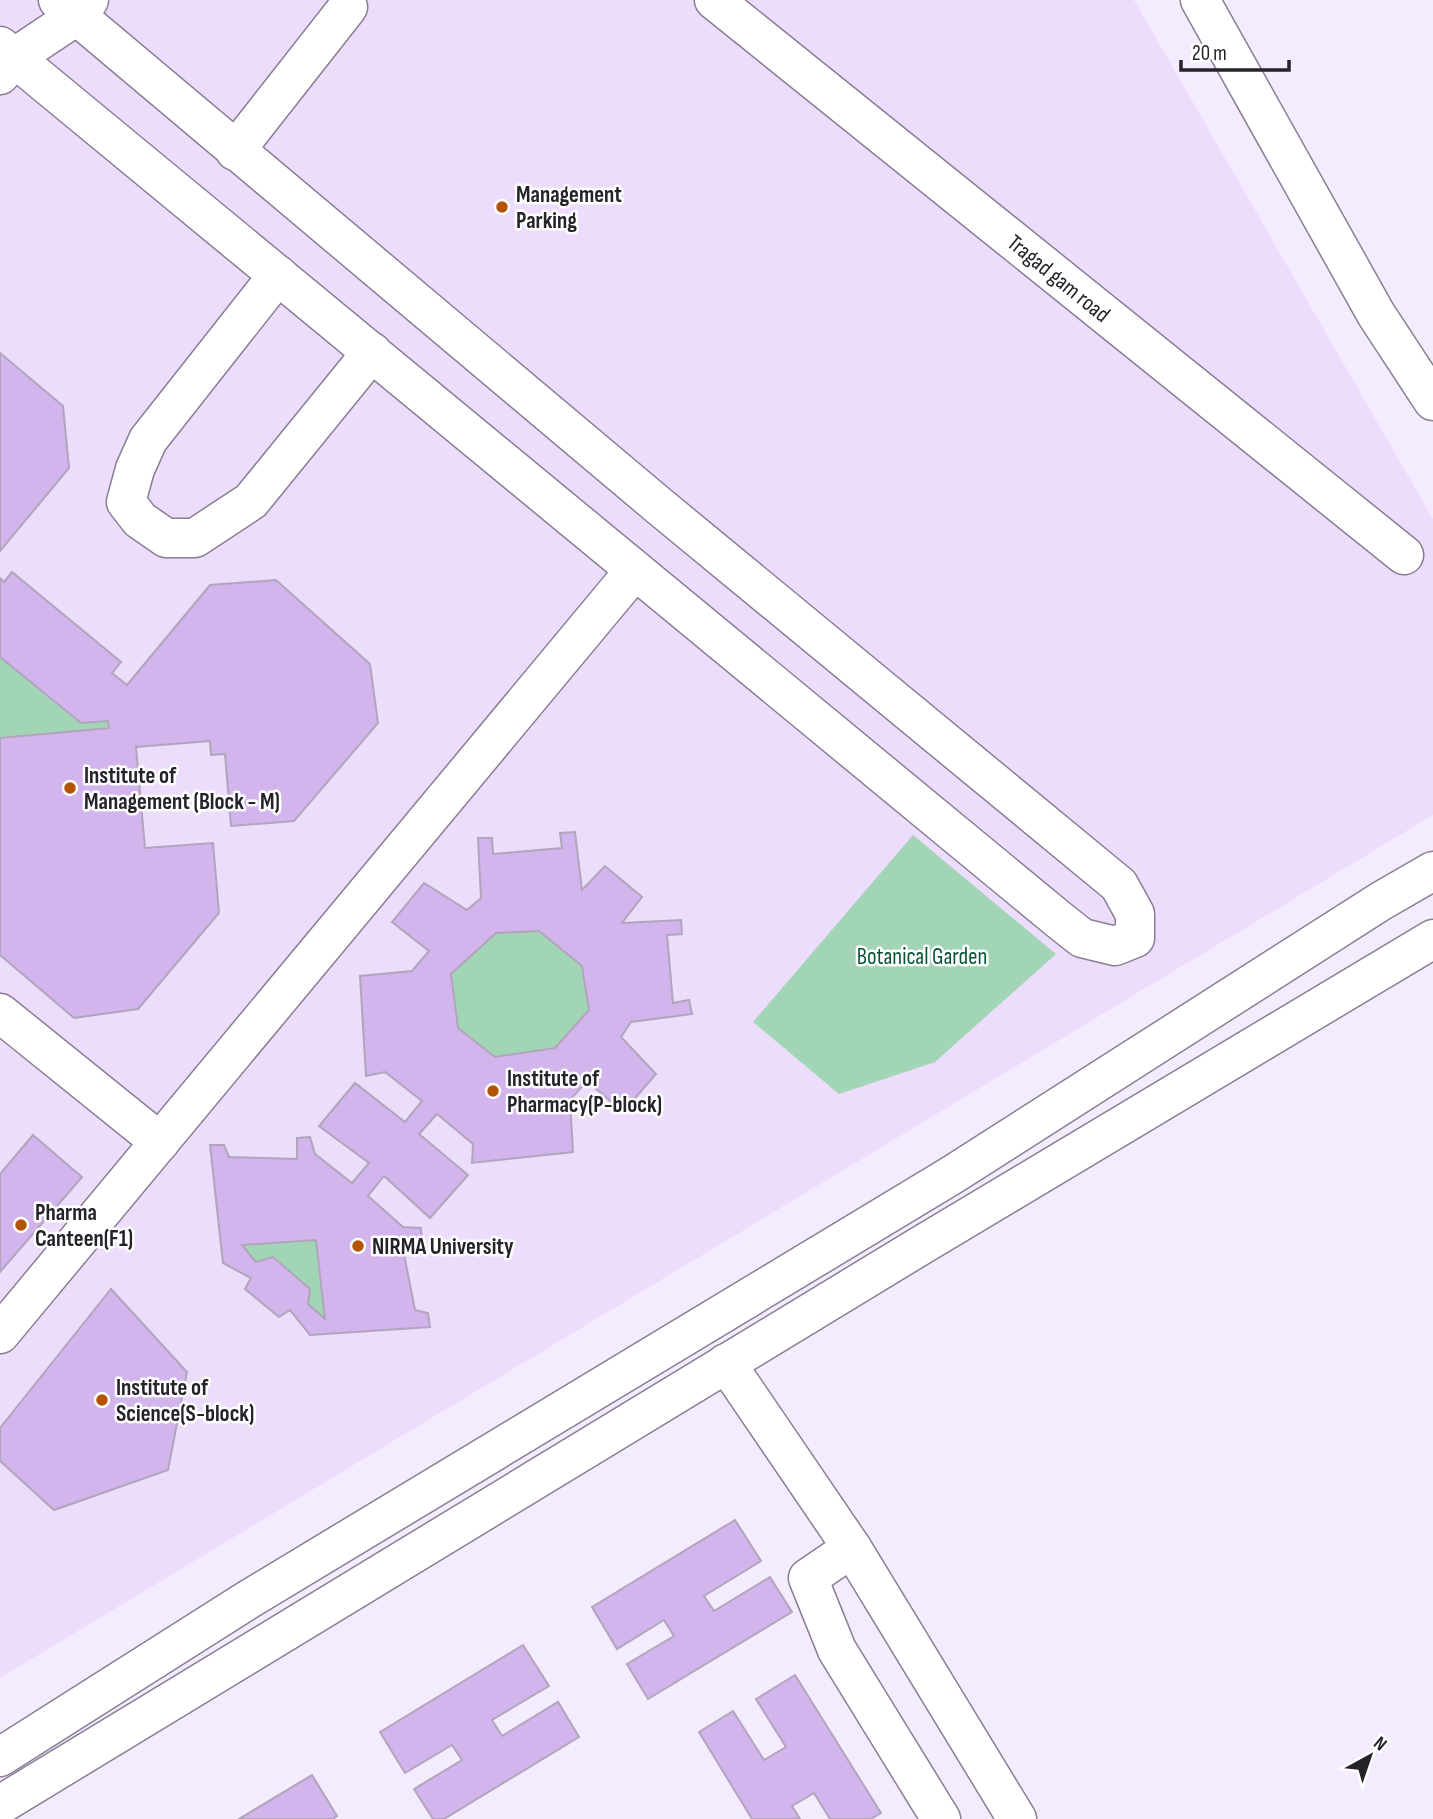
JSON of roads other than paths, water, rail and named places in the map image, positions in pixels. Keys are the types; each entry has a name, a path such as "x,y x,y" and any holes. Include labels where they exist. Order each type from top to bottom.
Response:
{"street":[{"name":"Tragad gam road","path":"714,0 1404,555"},
{"path":"1208,3 1376,314 1433,401"},
{"path":"75,5 235,151 658,506 1119,885 1135,914 1135,938 1115,946 1082,938 278,275 5,59 75,5"},
{"path":"235,151 348,7"},
{"path":"278,275 148,440 135,469 126,502 140,520 166,538 195,537 251,501 372,352"},
{"path":"0,1334 635,570"},
{"path":"0,1757 246,1601 953,1175 1369,909 1433,871"},
{"path":"11,1797 726,1363 1433,939"},
{"path":"0,1013 160,1142"},
{"path":"726,1363 852,1548 1017,1819"},
{"path":"852,1548 808,1578 837,1650 942,1819"}],"place":[{"name":"Management Parking","path":"502,207"},
{"name":"Institute of Management (Block - M)","path":"70,788"},
{"name":"Institute of Pharmacy(P-block)","path":"493,1091"},
{"name":"Pharma Canteen(F1)","path":"21,1225"},
{"name":"NIRMA University","path":"358,1246"},
{"name":"Institute of Science(S-block)","path":"102,1400"}],"park label":[{"name":"Botanical Garden","path":"922,956"}]}
